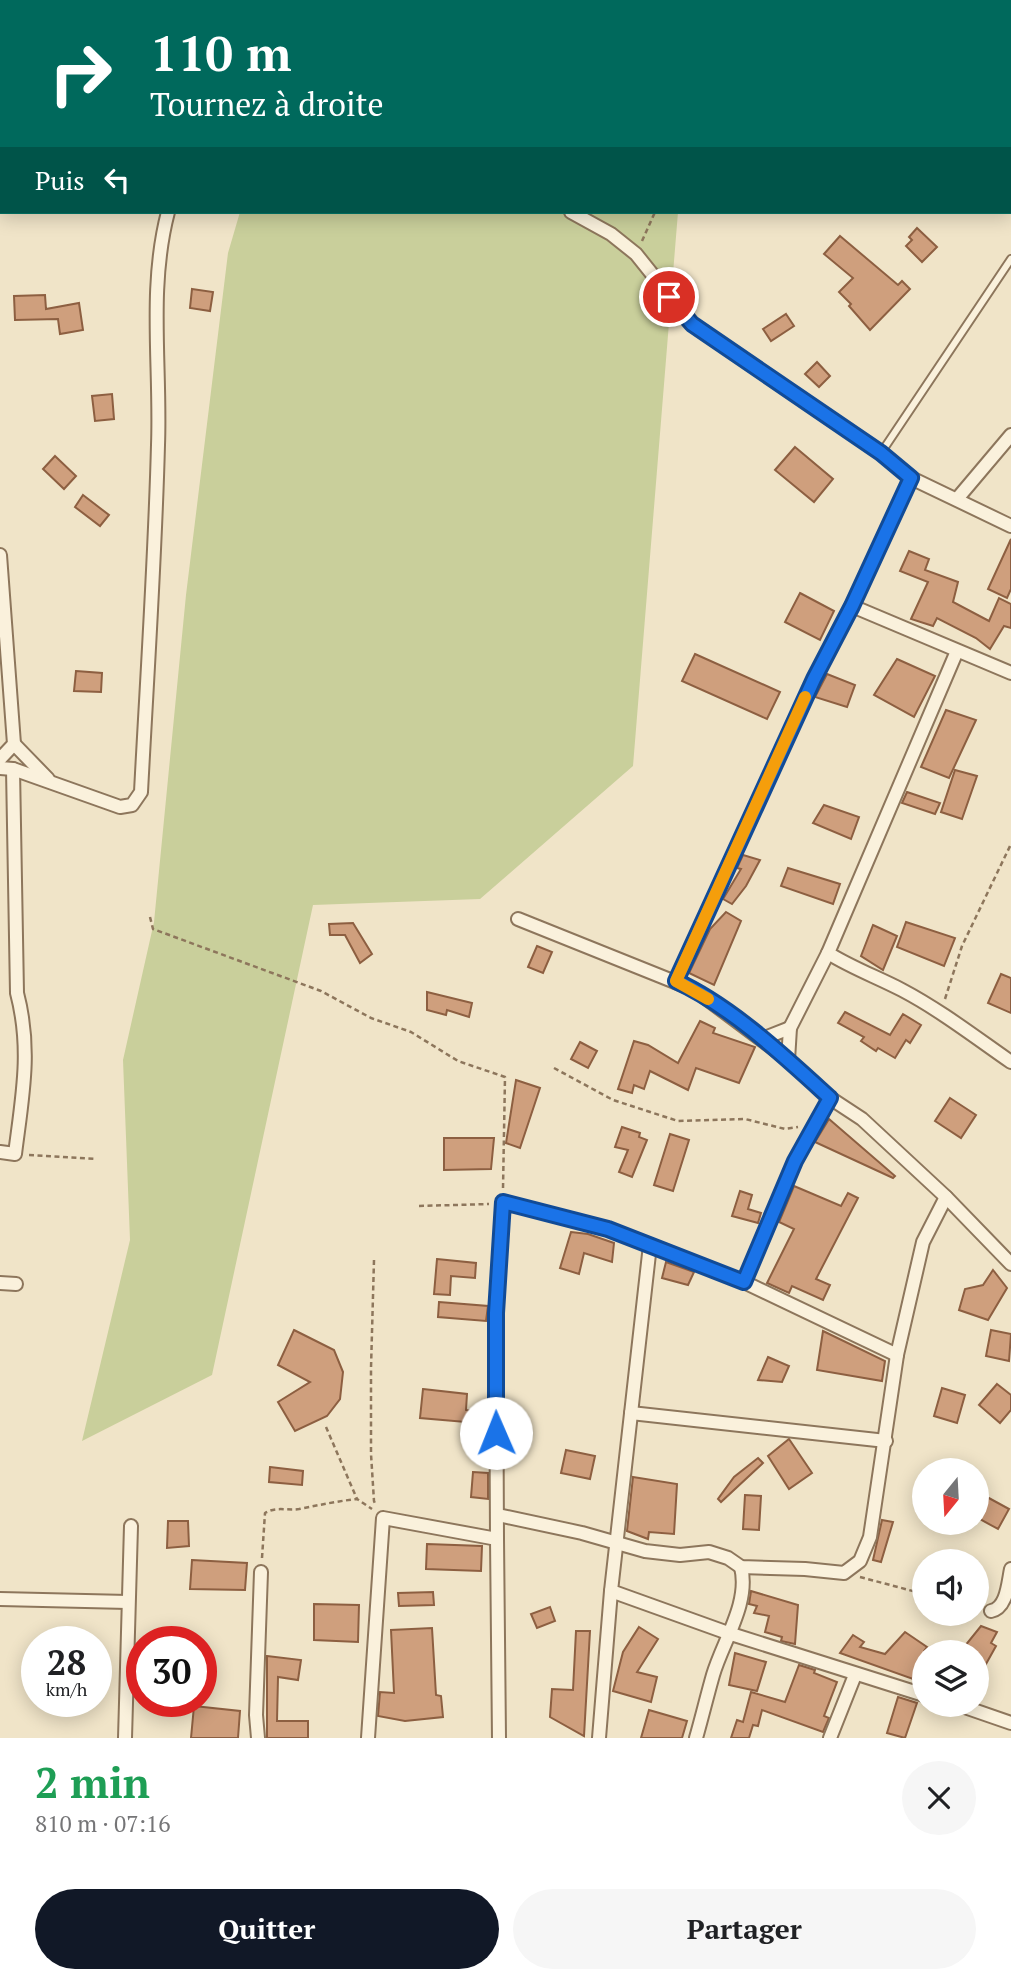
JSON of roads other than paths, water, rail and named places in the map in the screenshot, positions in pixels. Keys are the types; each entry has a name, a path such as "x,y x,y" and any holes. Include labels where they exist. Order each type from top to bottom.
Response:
{"street":[{"path":"0,1152 15,1154 26,1056 25,1022 18,993 6,769 120,807 132,806 141,792 159,443 156,315 160,245 168,214"},
{"path":"575,214 611,234 636,254 692,324 881,453 911,478 1011,526"},
{"path":"957,499 1011,435"},
{"path":"676,981 814,679 852,606 911,478"},
{"path":"0,555 14,744 51,782"},
{"path":"852,606 1011,673"},
{"path":"788,1060 790,1028 828,953 957,651"},
{"path":"0,759 14,744"},
{"path":"518,919 695,990 762,1039 830,1098 862,1119 946,1197 1011,1264"},
{"path":"828,953 940,1012 1011,1062"},
{"path":"762,1039 790,1028"},
{"path":"744,1282 795,1161 830,1098"},
{"path":"498,1515 645,1551 680,1555 709,1552 728,1558 741,1567 844,1573 860,1561 870,1537 897,1355 923,1242 946,1197"},
{"path":"499,1738 495,1391 496,1313 503,1202 608,1229 650,1245 744,1282 897,1355"},
{"path":"598,1738 611,1591 650,1245"},
{"path":"0,1283 16,1284"},
{"path":"631,1413 886,1441"},
{"path":"368,1738 383,1518 497,1539"},
{"path":"125,1738 131,1526"},
{"path":"696,1738 713,1673 738,1609 744,1579 741,1567"},
{"path":"991,1611 998,1610 1002,1604 1011,1569"},
{"path":"258,1738 256,1715 261,1572"},
{"path":"611,1591 728,1633 912,1692"},
{"path":"0,1599 128,1602"},
{"path":"830,1738 855,1675"},
{"path":"989,1715 1011,1723"}],"lane":[{"path":"881,453 1011,258"}]}
